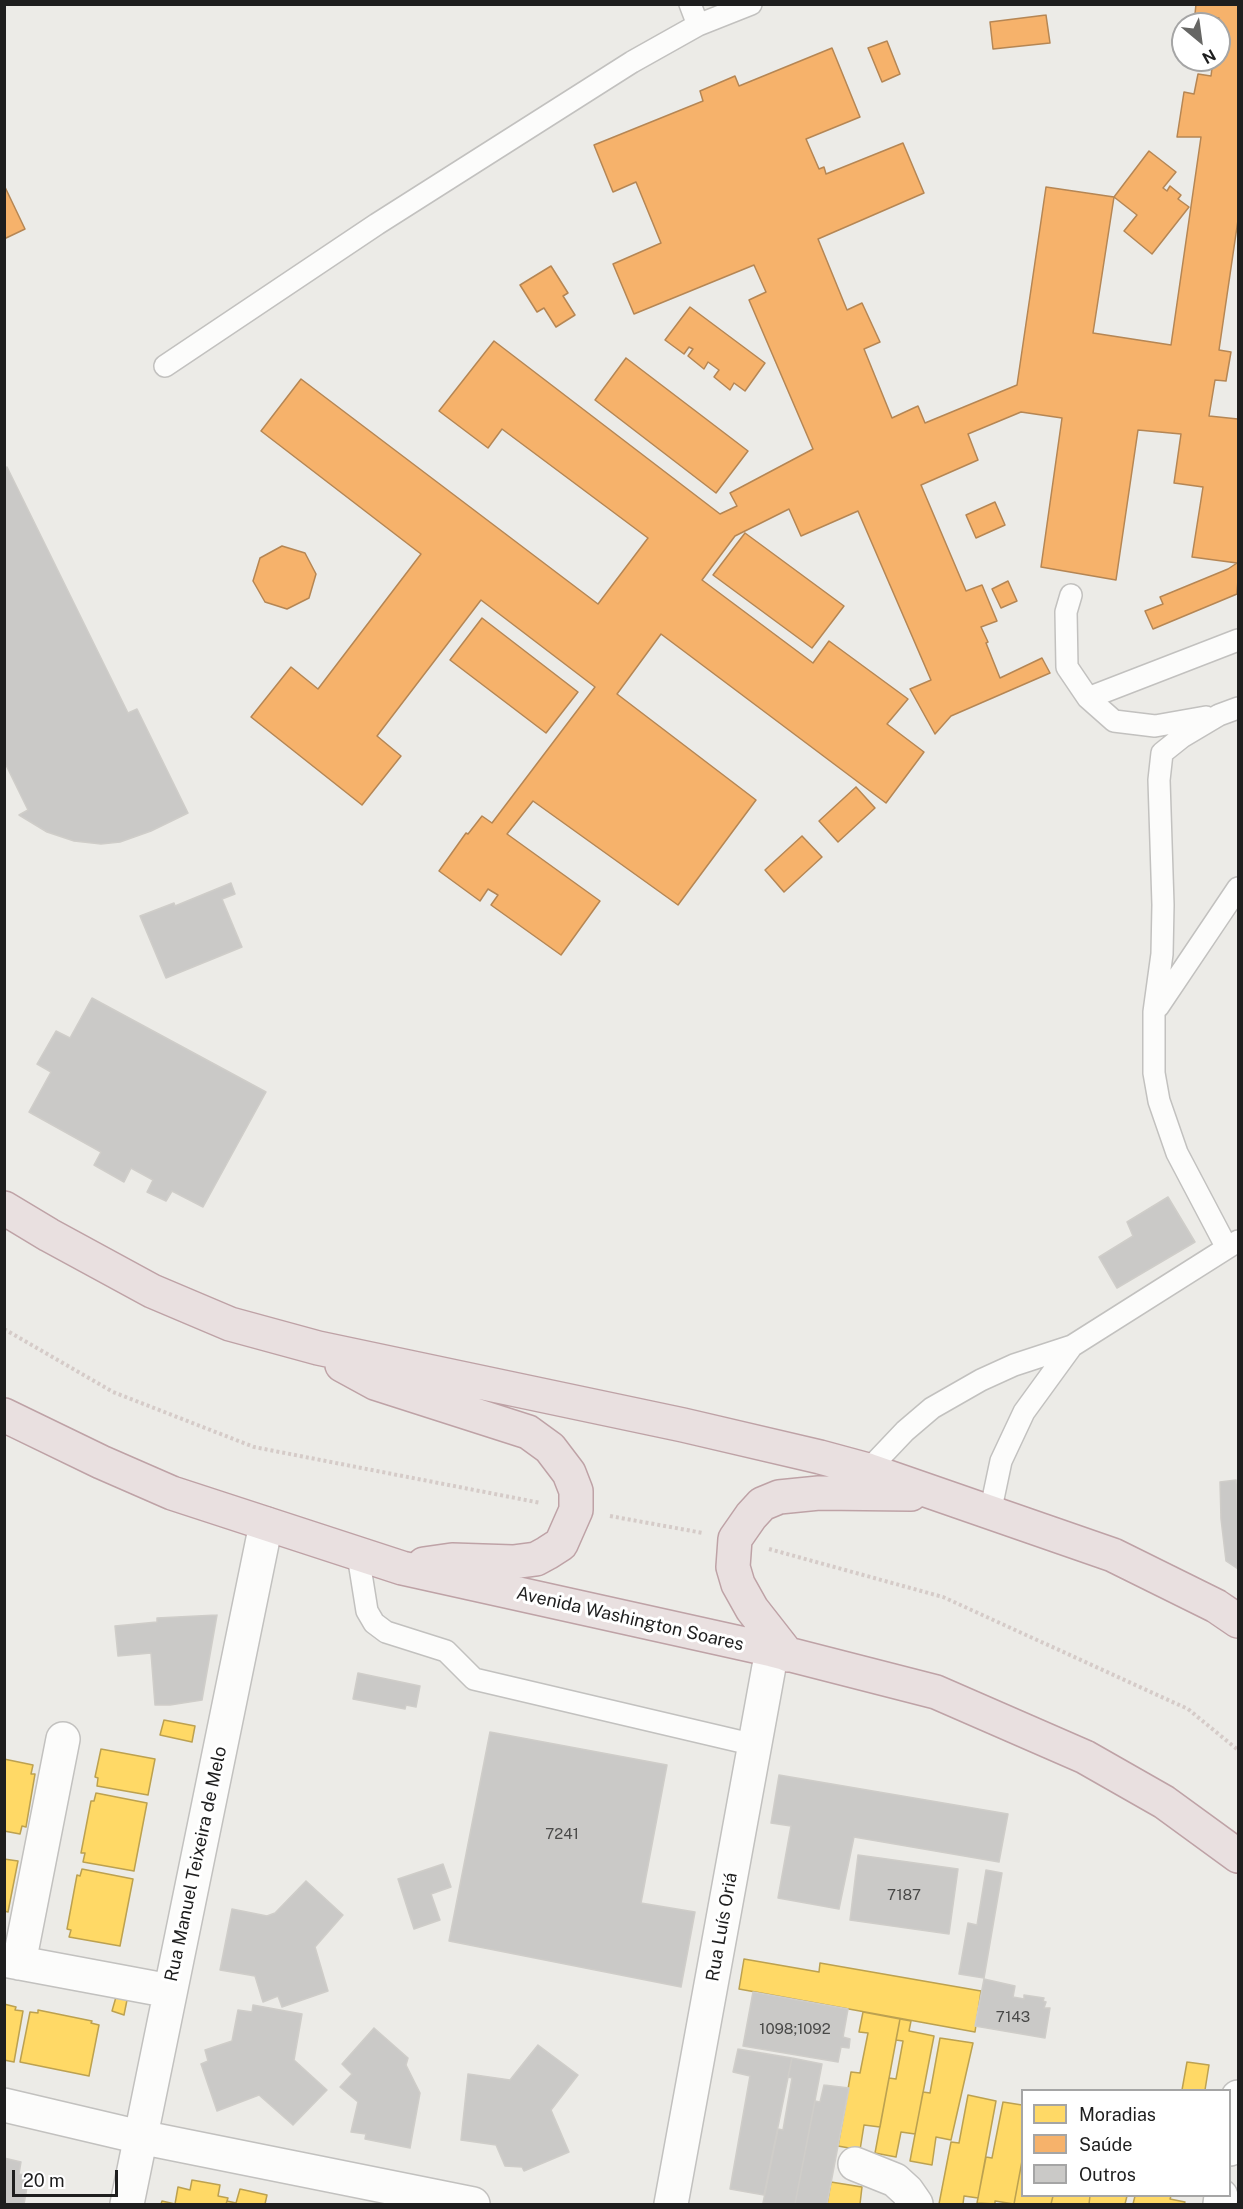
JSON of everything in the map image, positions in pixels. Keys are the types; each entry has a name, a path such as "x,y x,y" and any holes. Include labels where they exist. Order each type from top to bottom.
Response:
{"highway":[{"path":"4,1208 152,1291 230,1324 318,1348 683,1425 868,1470 1113,1555 1216,1606 1239,1621"},
{"path":"318,1348 349,1370 375,1383 528,1432 550,1448 569,1473 576,1491 576,1510 561,1544 536,1559 513,1562 452,1560 402,1568"},
{"name":"Avenida Washington Soares","path":"4,1415 172,1493 358,1555 402,1568 780,1653 936,1692 1086,1757 1164,1802 1239,1856"},
{"path":"780,1653 738,1584 733,1567 735,1539 762,1504 779,1497 819,1493 885,1495 933,1493"}],"street":[{"name":"Rua Manuel Teixeira de Melo","path":"127,2205 266,1524"},
{"name":"Rua Luís Oriá","path":"671,2205 755,1746 780,1653"},
{"path":"63,1739 12,1962 170,1991"},
{"path":"1231,2143 1239,2097"},
{"path":"4,2105 140,2137 472,2205"},
{"path":"855,2164 895,2180 907,2191 916,2205"}],"lane":[{"path":"690,4 698,25"},
{"path":"165,366 452,176 632,62 698,25 751,4"},
{"path":"1071,596 1066,612 1067,668 1088,698 1114,721 1155,726 1229,711"},
{"path":"1088,698 1239,640"},
{"path":"868,1470 904,1431 932,1408 981,1380 1014,1365 1072,1346 1233,1244 1177,1153 1159,1101 1154,1073 1154,1012 1162,944 1163,905 1159,780 1162,753 1182,737 1229,711"},
{"path":"1154,1012 1239,888"},
{"path":"990,1513 1001,1461 1024,1412 1072,1346"},
{"path":"358,1555 367,1611 374,1623 386,1632 446,1651 474,1680 755,1746"}],"path":[{"path":"4,1329 113,1392 254,1447 735,1539 943,1597 1188,1709 1239,1750"}],"building: Moradias":[{"path":"164,1720 195,1726 192,1742 160,1735"},
{"path":"101,1749 155,1759 148,1795 97,1786 98,1778 95,1777"},
{"path":"4,1759 33,1765 31,1774 35,1774 26,1827 22,1826 20,1834 4,1831"},
{"path":"96,1793 147,1803 134,1871 83,1862 85,1853 81,1853 91,1801 94,1801"},
{"path":"4,1859 18,1861 8,1912 4,1911"},
{"path":"82,1869 133,1879 120,1946 69,1937 71,1930 67,1929 77,1875 80,1876"},
{"path":"744,1959 819,1972 820,1963 981,1991 975,2032 739,1989"},
{"path":"116,1997 127,2000 124,2015 112,2011"},
{"path":"4,2004 16,2007 15,2010 23,2011 14,2062 4,2060"},
{"path":"38,2010 92,2021 91,2023 99,2025 89,2076 20,2062 30,2012 38,2013"},
{"path":"863,2012 900,2019 880,2127 864,2125 860,2150 838,2146 851,2072 860,2073 868,2033 859,2032"},
{"path":"900,2019 911,2021 909,2031 934,2036 915,2134 901,2132 896,2157 875,2153 889,2078 896,2079 903,2041 896,2040"},
{"path":"940,2038 973,2043 951,2140 936,2137 932,2165 910,2161 923,2092 930,2093"},
{"path":"1187,2062 1209,2065 1205,2089 1182,2089"},
{"path":"968,2095 996,2101 978,2198 964,2196 963,2204 939,2204 951,2142 959,2143"},
{"path":"1003,2102 1021,2105 1021,2166 1014,2204 995,2201 995,2204 977,2203 986,2157 992,2158"},
{"path":"1021,2166 1021,2197 1053,2197 1051,2204 1014,2204"},
{"path":"192,2180 220,2185 218,2196 228,2198 226,2204 175,2204 178,2187 190,2190"},
{"path":"831,2182 862,2187 860,2204 827,2204"},
{"path":"240,2189 267,2195 265,2204 226,2204 227,2201 236,2203"},
{"path":"1053,2197 1090,2197 1089,2204 1051,2204"},
{"path":"1090,2197 1127,2197 1125,2204 1089,2204"},
{"path":"1135,2197 1171,2197 1170,2199 1185,2202 1184,2204 1133,2204"}],"building: Saúde":[{"path":"1196,4 1238,4 1238,220 1219,350 1231,352 1226,381 1215,380 1209,416 1238,419 1237,594 1153,629 1145,611 1163,604 1160,597 1228,569 1237,563 1192,557 1203,487 1174,483 1181,434 1138,430 1116,580 1041,567 1062,418 1021,412 968,434 978,460 921,485 966,591 982,585 997,621 981,627 1000,678 1042,658 1050,673 951,716 935,734 910,689 931,680 858,511 801,536 789,509 735,536 702,580 813,663 829,641 908,699 887,724 924,752 886,803 661,634 617,694 756,800 678,905 533,801 507,834 600,901 561,955 491,905 498,895 488,889 480,901 439,871 466,833 468,834 482,816 492,823 595,687 481,600 377,736 401,756 362,805 251,717 291,667 318,689 421,554 261,431 301,379 598,604 648,538 502,429 488,448 439,411 494,341 720,514 737,506 730,493 813,449 749,300 766,292 754,265 634,314 613,264 661,243 636,182 613,192 594,145 703,101 700,91 735,76 739,86 832,48 860,117 806,139 819,169 824,167 826,174 903,143 924,193 818,239 847,310 862,303 880,342 864,349 892,418 918,406 925,423 1017,385 1046,187 1114,197 1093,333 1171,345 1201,137 1177,137 1184,92 1194,94 1198,74 1211,76 1212,72 1231,72 1231,12 1195,12"},
{"path":"1046,15 1050,43 993,49 990,22"},
{"path":"887,41 900,74 882,82 868,48"},
{"path":"1149,151 1176,172 1163,188 1167,191 1170,186 1181,195 1178,199 1189,207 1152,254 1124,231 1137,215 1114,197"},
{"path":"4,185 25,229 4,239"},
{"path":"551,266 568,293 563,296 575,315 556,327 544,308 537,312 520,285"},
{"path":"690,307 765,363 745,391 734,383 730,390 714,377 719,370 708,362 704,369 688,356 693,349 689,347 684,354 665,340"},
{"path":"626,358 748,451 716,493 595,400"},
{"path":"995,502 1005,525 976,538 966,515"},
{"path":"745,533 844,606 812,648 713,575"},
{"path":"282,546 305,553 316,574 309,598 287,609 265,602 253,581 260,558"},
{"path":"1008,581 1017,601 1001,608 992,589"},
{"path":"482,618 578,692 546,733 450,660"},
{"path":"856,787 875,808 838,842 819,821"},
{"path":"802,836 822,857 784,892 765,870"}],"building: Outros":[{"path":"7,467 128,713 137,709 188,813 151,831 120,842 101,844 74,841 47,832 19,815 28,810 4,761 4,468"},
{"path":"231,883 235,894 222,899 242,947 166,978 140,916 174,903 175,906"},
{"path":"92,998 266,1092 203,1207 172,1191 166,1201 147,1192 153,1180 131,1168 124,1182 94,1165 101,1152 29,1112 51,1072 37,1064 56,1031 70,1038"},
{"path":"1168,1197 1195,1242 1117,1288 1099,1257 1133,1236 1127,1222"},
{"path":"1236,1480 1238,1569 1226,1561 1221,1519 1220,1482"},
{"path":"217,1615 202,1700 155,1705 151,1653 118,1656 115,1626 157,1622 157,1618"},
{"path":"358,1673 420,1686 416,1707 406,1705 405,1709 353,1699"},
{"path":"490,1732 667,1765 641,1903 695,1912 681,1987 449,1941"},
{"path":"779,1775 1008,1814 999,1862 854,1837 839,1909 778,1898 791,1826 771,1823"},
{"path":"858,1855 958,1869 949,1934 850,1920"},
{"path":"443,1864 451,1887 431,1894 440,1920 414,1929 398,1879"},
{"path":"986,1870 1002,1873 984,1978 959,1974 968,1923 977,1925"},
{"path":"306,1881 343,1915 315,1947 328,1991 282,2007 278,1996 263,2002 255,1976 220,1970 232,1909 267,1916 275,1913"},
{"path":"984,1979 1015,1986 1013,1997 1024,1999 1024,1995 1044,1998 1043,2001 1046,2002 1044,2008 1050,2008 1045,2038 975,2026"},
{"path":"753,1992 848,2009 843,2037 850,2039 849,2048 841,2047 838,2062 743,2046"},
{"path":"253,2005 302,2014 294,2060 327,2090 293,2125 259,2095 217,2111 201,2064 208,2061 205,2050 232,2041 238,2010 252,2012"},
{"path":"374,2028 408,2058 406,2065 420,2093 410,2148 365,2139 366,2134 351,2132 358,2102 340,2087 352,2074 342,2064"},
{"path":"538,2045 578,2075 551,2110 569,2152 524,2171 522,2167 505,2166 496,2145 461,2140 468,2074 510,2080"},
{"path":"738,2049 792,2058 764,2195 730,2189 750,2076 733,2072"},
{"path":"792,2058 822,2064 795,2204 763,2203 778,2129 783,2130 792,2078 788,2077"},
{"path":"824,2085 849,2088 827,2204 795,2204 815,2101 820,2102"},
{"path":"4,2158 21,2162 19,2174 29,2176 24,2204 4,2204"}]}
